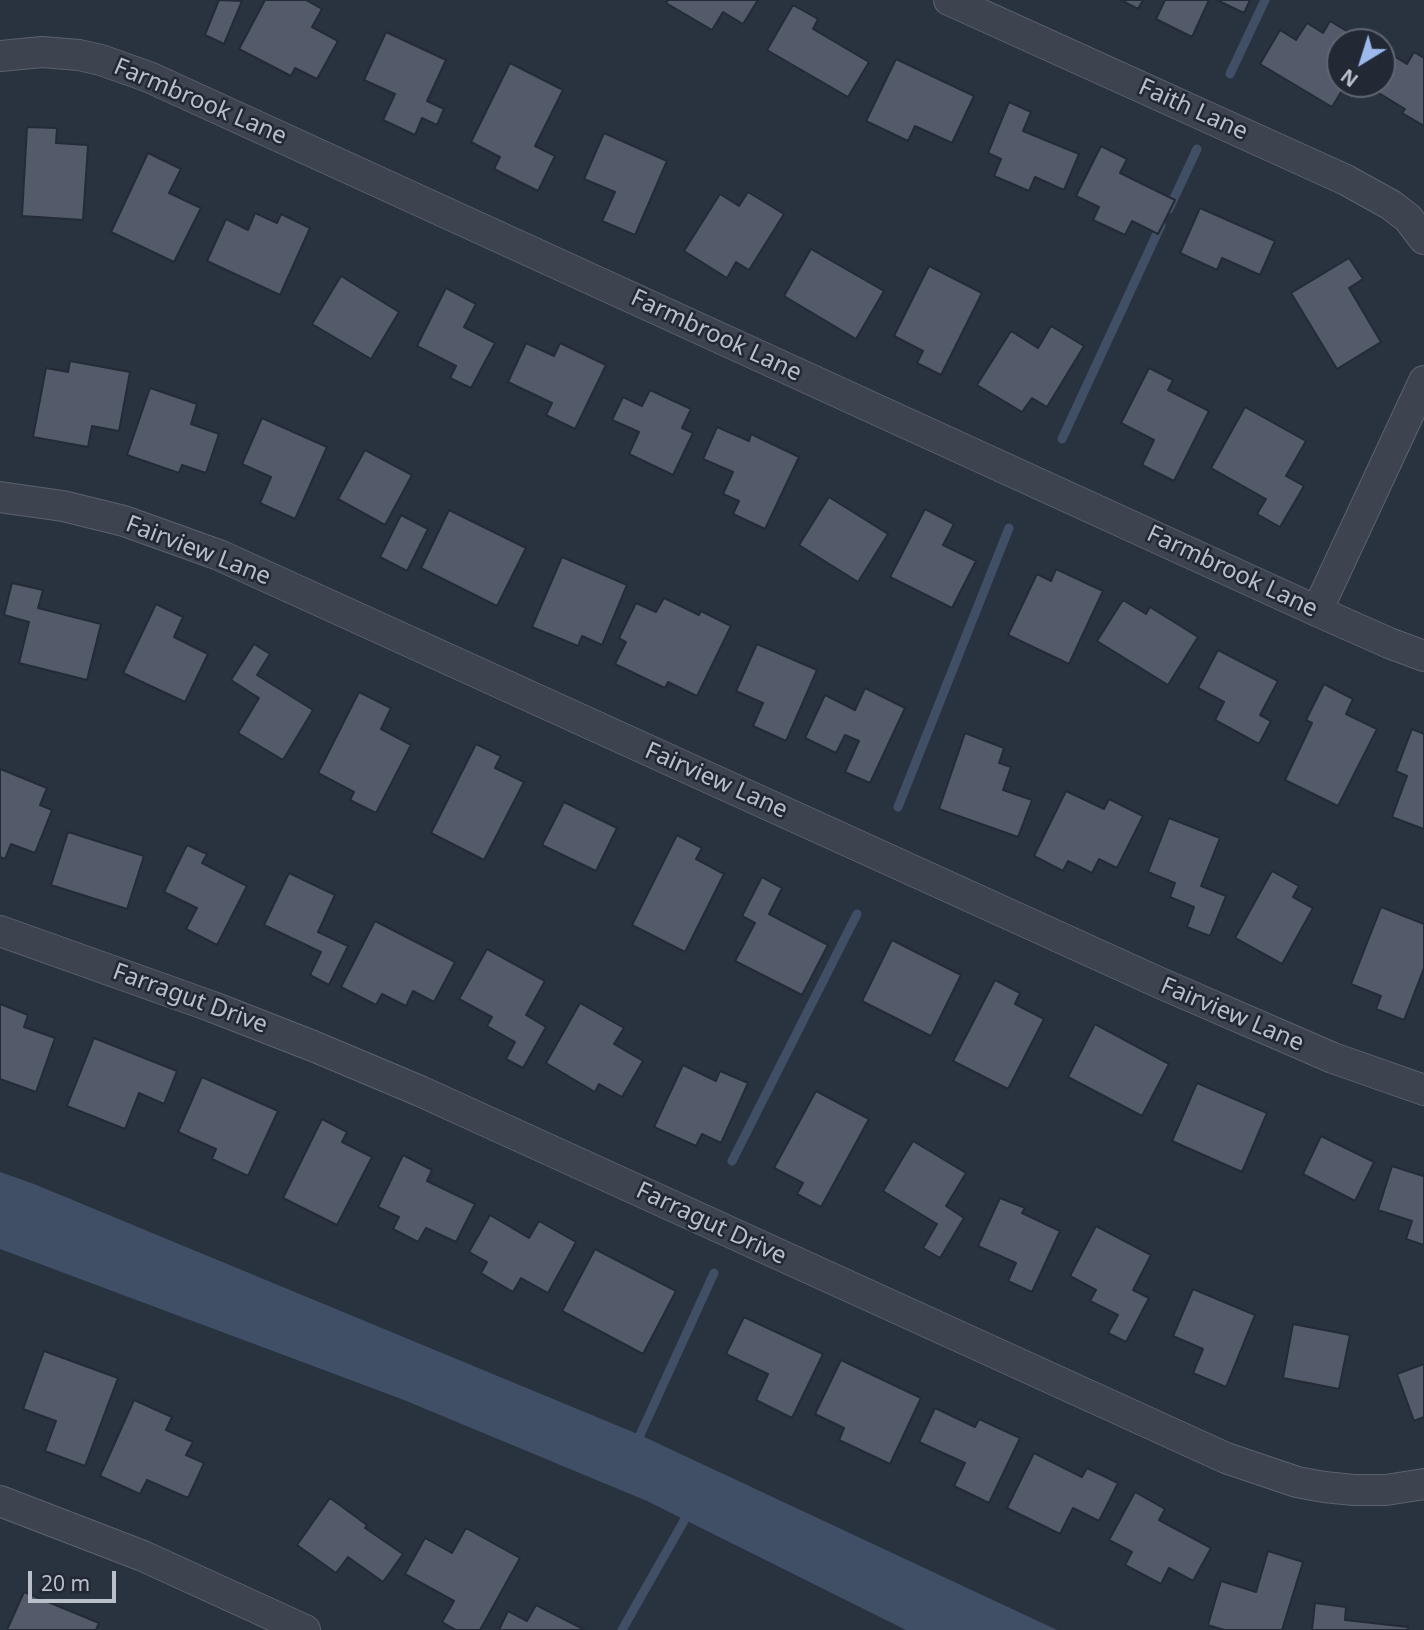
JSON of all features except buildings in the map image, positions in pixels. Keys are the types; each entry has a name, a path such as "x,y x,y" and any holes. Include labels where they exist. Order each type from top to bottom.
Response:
{"street":[{"name":"Faith Lane","path":"949,0 1346,180 1391,205 1408,218 1424,240"},
{"name":"Farmbrook Lane","path":"0,56 42,52 79,55 149,77 1317,611 1424,656"},
{"path":"1317,611 1424,381"},
{"name":"Fairview Lane","path":"0,497 63,506 124,522 219,555 1160,983 1333,1058 1424,1090"},
{"name":"Farragut Drive","path":"0,932 213,1007 420,1091 1226,1458 1297,1482 1324,1487 1385,1490 1424,1484"},
{"path":"0,1501 143,1556 305,1630"}],"water":[{"path":"0,1172 640,1435 1057,1630 906,1630 647,1501 404,1400 0,1249"}],"waterway":[{"path":"1230,74 1265,0"},
{"path":"1169,209 1197,149"},
{"path":"1062,439 1161,225"},
{"path":"898,807 1009,528"},
{"path":"732,1161 857,914"},
{"path":"640,1435 714,1273"},
{"path":"622,1630 685,1519"}]}
